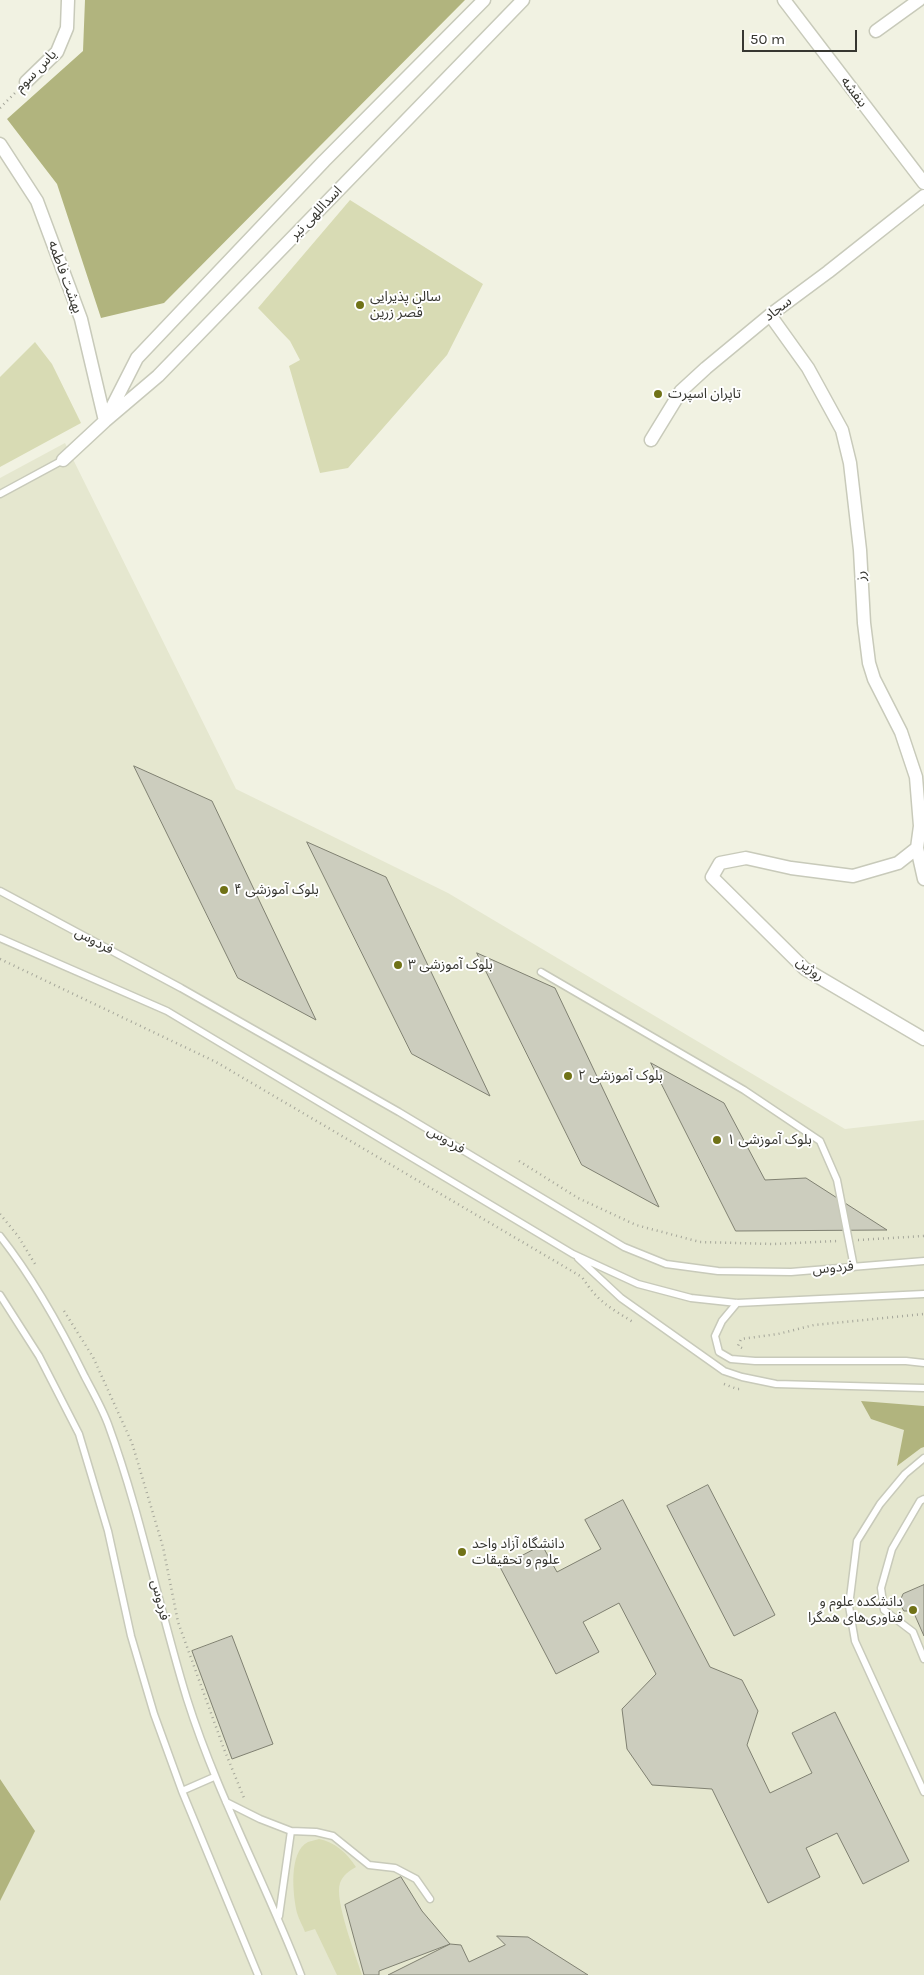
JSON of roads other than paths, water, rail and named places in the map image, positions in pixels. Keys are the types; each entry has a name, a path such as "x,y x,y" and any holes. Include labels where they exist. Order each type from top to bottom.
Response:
{"street":[{"name":"یاس سوم","path":"26,82 57,52 67,28 68,0"},
{"name":"اسداللهی نیر","path":"105,421 137,358 324,161 484,0"},
{"name":"اسداللهی نیر","path":"63,460 158,376 523,0"},
{"name":"بنفشه","path":"784,0 924,183"},
{"path":"876,31 919,0"},
{"name":"بهشت فاطمه","path":"0,144 37,202 80,319 105,421"},
{"name":"سجاد","path":"651,440 680,391 770,315 924,196"},
{"name":"رز","path":"770,315 808,368 842,430 850,463 860,550 864,623 869,663 874,679 900,732 916,777 920,826 917,848 924,879"},
{"name":"روژین","path":"917,848 898,863 853,876 791,868 746,858 720,863 712,877 805,969 924,1039"}],"lane":[{"name":"اسداللهی نیر","path":"0,494 63,460"},
{"name":"فردوس","path":"0,891 181,988 382,1102 624,1247 666,1264 718,1271 791,1272 924,1261"},
{"path":"0,938 167,1012 574,1254 638,1284 691,1298 737,1303 924,1294"},
{"path":"541,972 744,1090 820,1141 837,1180 854,1266"},
{"name":"فردوس","path":"0,1236 20,1261 67,1339 108,1422 142,1530 164,1621 214,1776 279,1917 301,1975"},
{"path":"574,1254 621,1298 724,1371 742,1378 776,1384 924,1388"},
{"path":"0,1295 39,1356 79,1434 108,1531 134,1645 154,1714 182,1790 258,1975"},
{"path":"737,1303 722,1321 715,1336 718,1352 731,1360 755,1362 906,1361 924,1363"},
{"path":"923,1790 855,1641 849,1606 857,1541 880,1504 904,1474 924,1458"},
{"path":"924,1499 920,1501 892,1549 881,1588 884,1610 912,1632 924,1659"},
{"path":"182,1790 214,1776"},
{"path":"226,1802 260,1819 291,1831 316,1832 333,1836 369,1865 395,1868 416,1879 430,1899"},
{"path":"279,1917 291,1831"}],"place":[{"name":"سالن پذیرایی قصر زرین","path":"360,305"},
{"name":"تاپران اسپرت","path":"658,394"},
{"name":"بلوک آموزشی ۴","path":"224,890"},
{"name":"بلوک آموزشی ۳","path":"398,965"},
{"name":"بلوک آموزشی ۲","path":"568,1076"},
{"name":"بلوک آموزشی ۱","path":"717,1140"},
{"name":"دانشگاه آزاد واحد علوم و تحقیقات","path":"462,1552"},
{"name":"دانشکده علوم و فناوری‌های همگرا","path":"913,1610"}]}
